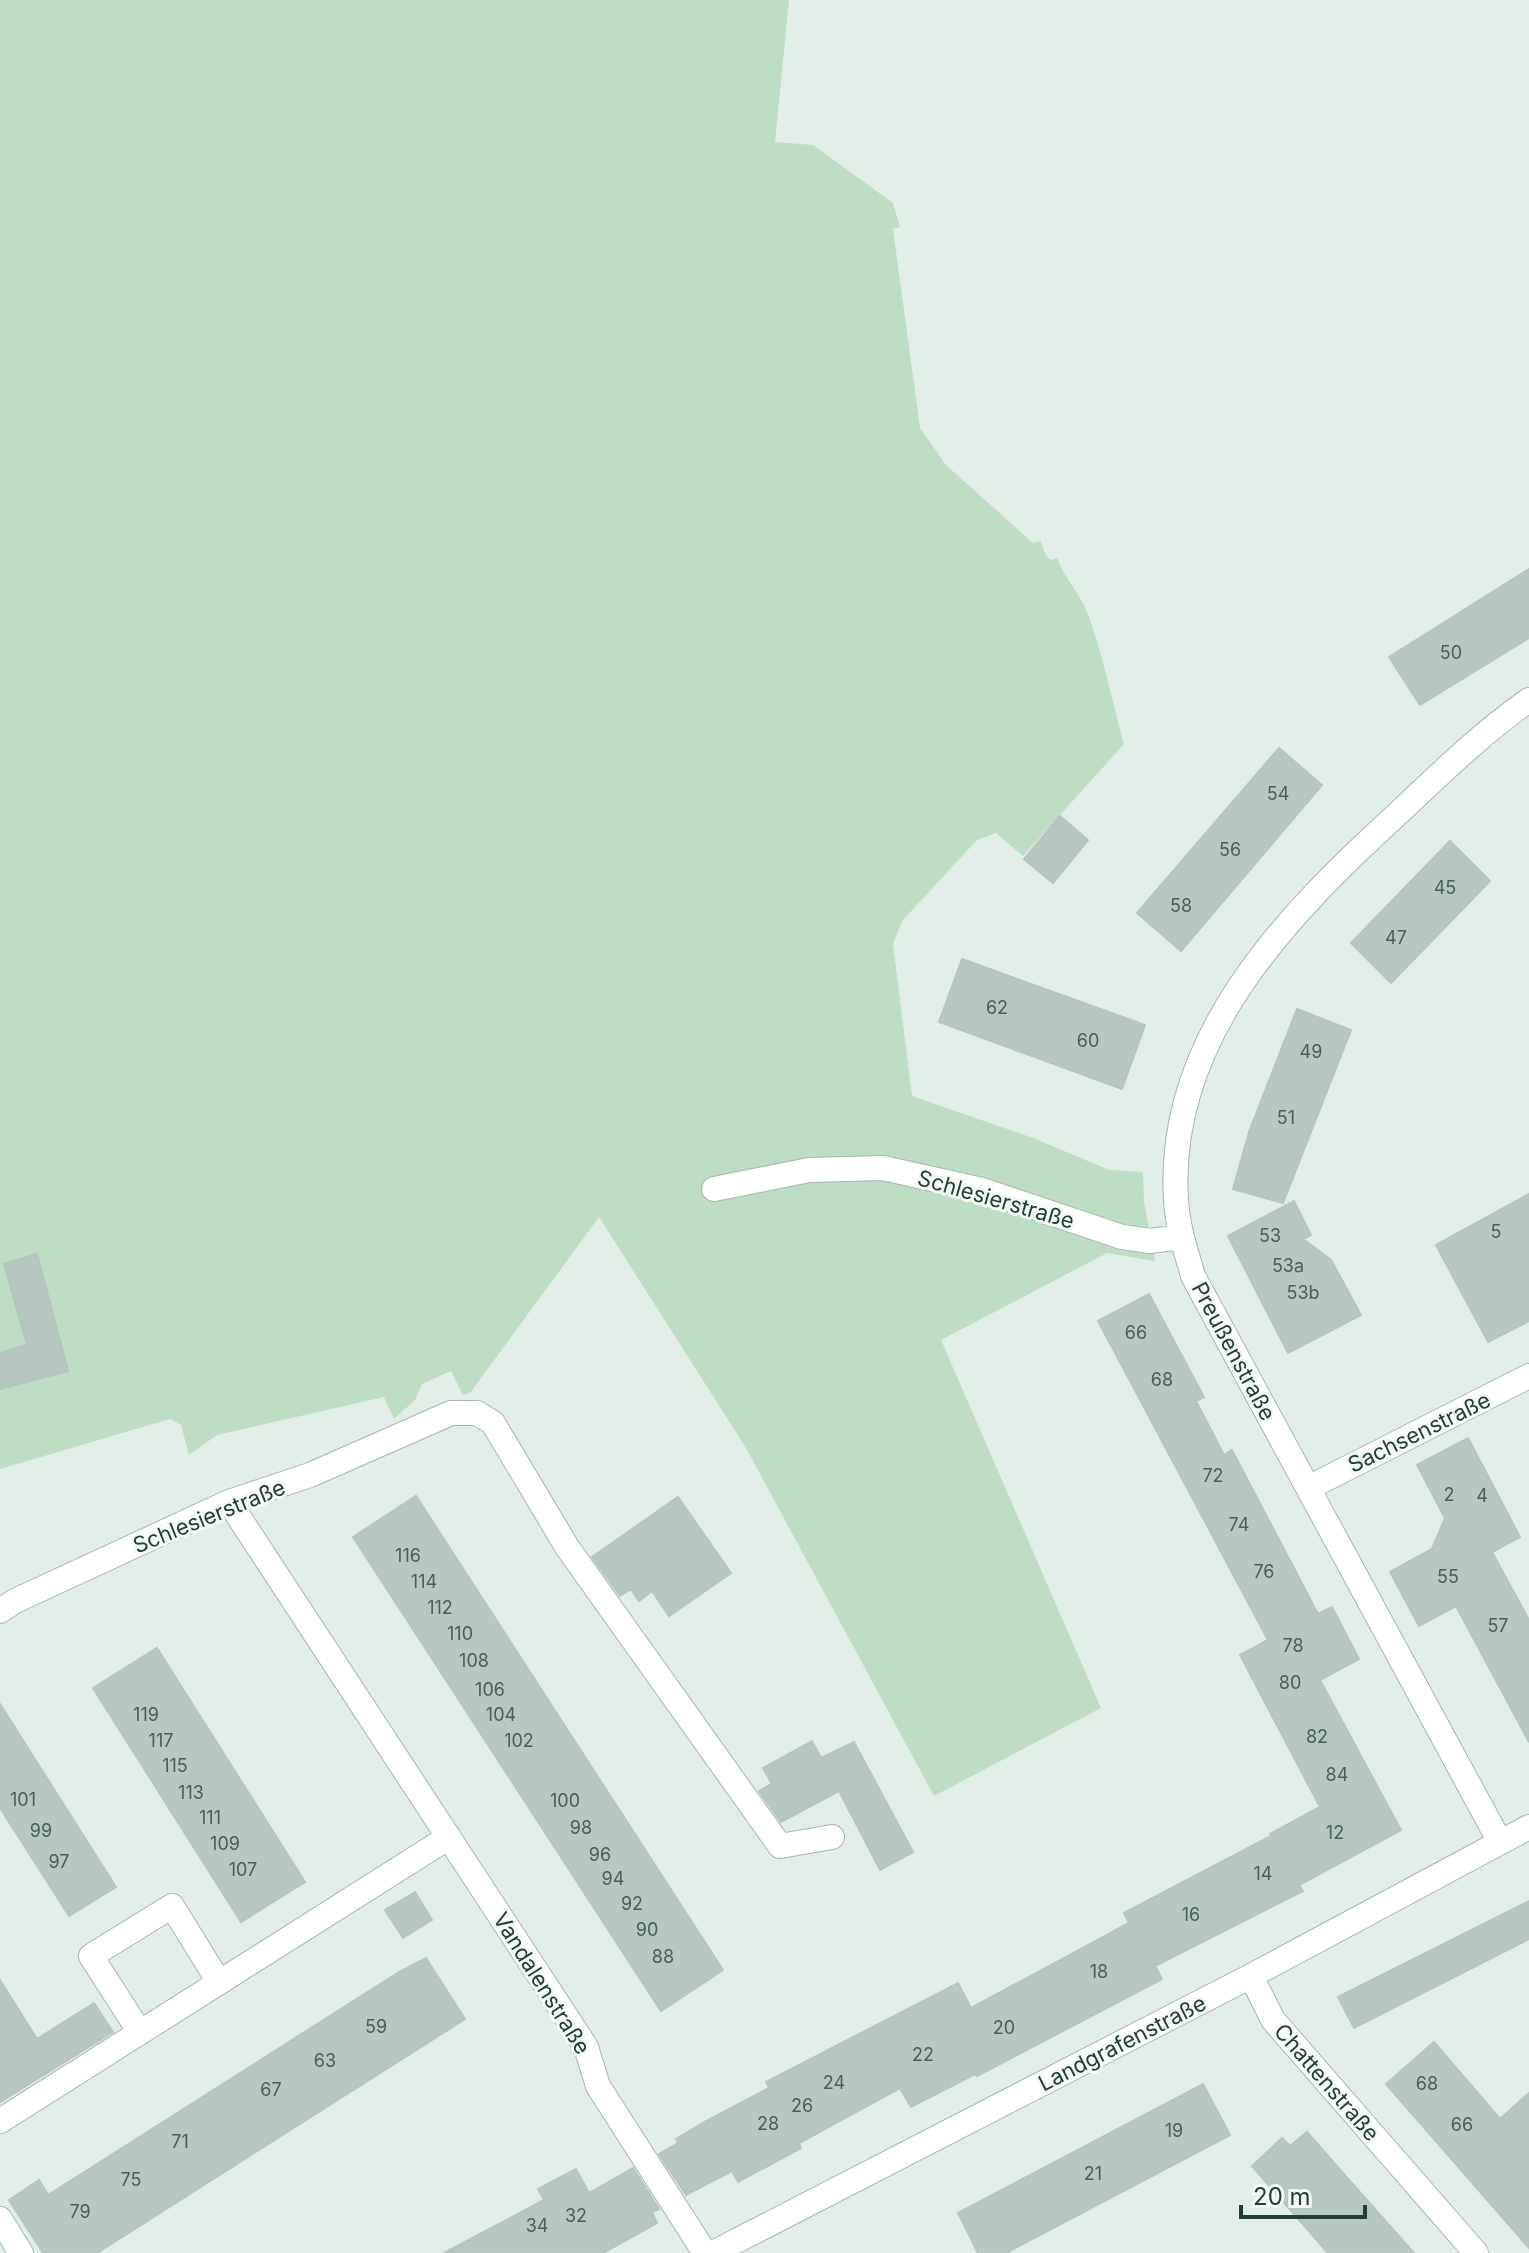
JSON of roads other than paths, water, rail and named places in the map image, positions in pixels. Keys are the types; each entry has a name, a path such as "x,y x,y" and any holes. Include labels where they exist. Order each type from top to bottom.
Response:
{"street":[{"name":"Preußenstraße","path":"1500,1842 1193,1276 1176,1200 1177,1152 1190,1087 1206,1042 1248,974 1275,938 1326,879 1529,700"},
{"name":"Schlesierstraße","path":"714,1189 809,1170 883,1168 982,1190 1122,1237 1150,1241 1182,1237"},
{"name":"Sachsenstraße","path":"1308,1488 1529,1376"},
{"name":"Schlesierstraße","path":"0,1611 15,1601 229,1502 310,1475 451,1413 477,1413 493,1423 567,1547 780,1846 832,1837"},
{"name":"Vandalenstraße","path":"229,1502 586,2047 598,2086 705,2253"},
{"name":"Landgrafenstraße","path":"713,2253 1251,1976 1529,1827"},
{"path":"0,2121 449,1837"},
{"path":"139,2031 91,1956 172,1906 219,1982"},
{"name":"Chattenstraße","path":"1251,1976 1273,2020 1476,2253"},
{"path":"0,2219 21,2253"}]}
